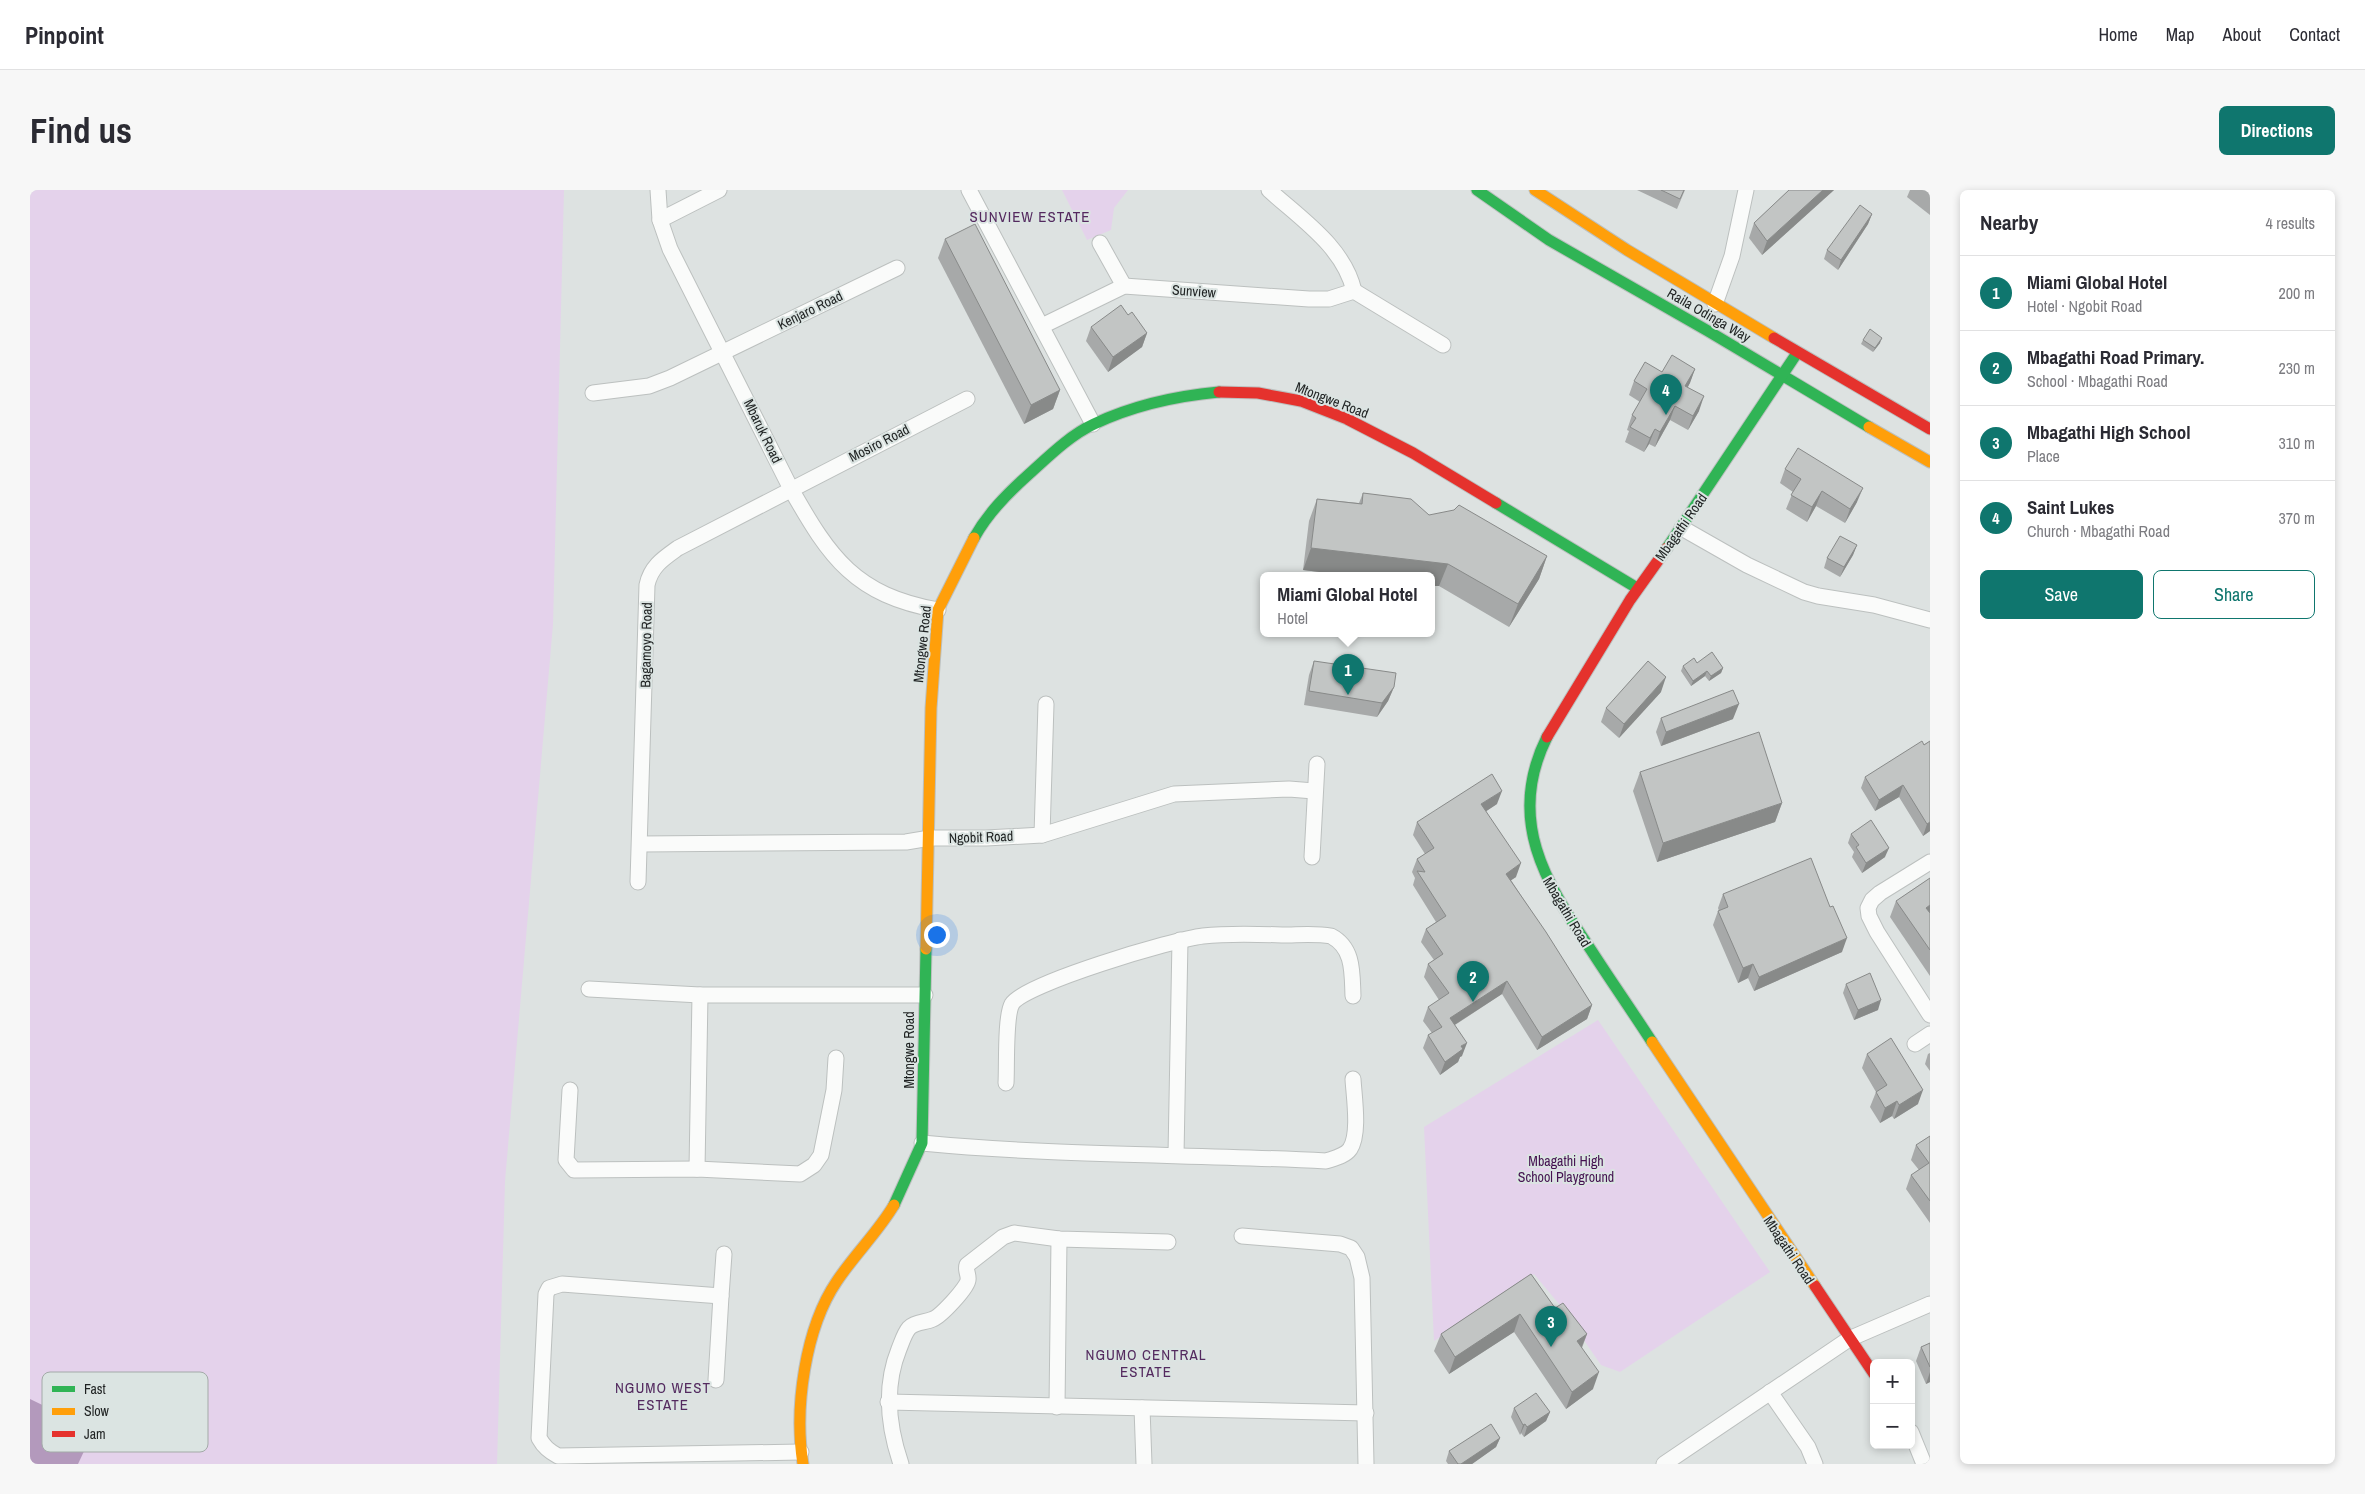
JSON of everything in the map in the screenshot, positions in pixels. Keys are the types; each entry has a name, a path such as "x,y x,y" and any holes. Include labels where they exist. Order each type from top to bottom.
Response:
{"street":[{"name":"Mbaruk Road","path":"658,190 660,220 670,249 791,489 813,527 842,565 866,584 900,602 938,610"},
{"path":"660,220 719,190"},
{"path":"969,190 1092,424"},
{"path":"1269,190 1337,252 1348,269 1354,291 1443,346"},
{"name":"Raila Odinga Way","path":"1477,190 1521,224 1555,246 1674,311 1930,462"},
{"name":"Raila Odinga Way","path":"1535,190 1715,304 1930,429"},
{"path":"1715,304 1732,256 1746,190"},
{"path":"1042,326 1124,286 1100,243"},
{"name":"Kenjaro Road","path":"593,393 648,386 723,354 897,268"},
{"name":"Sunview","path":"1124,286 1309,299 1329,299 1354,291"},
{"name":"Mbagathi Road","path":"1797,353 1682,528 1637,588 1546,739 1531,784 1529,810 1532,842 1548,883 1574,925 1870,1368"},
{"name":"Mtongwe Road","path":"802,1458 804,1372 808,1345 816,1322 830,1290 888,1215 907,1181 922,1142 930,838 931,708 938,610 956,570 981,525 1028,474 1092,424 1142,406 1181,396 1220,392 1258,393 1300,401 1347,419 1413,453 1637,588"},
{"name":"Mosiro Road","path":"791,489 967,398"},
{"name":"Bagamoyo Road","path":"638,882 641,844 648,585 650,575 659,561 678,548 791,489"},
{"path":"1682,528 1747,565 1804,592 1874,605 1930,620"},
{"path":"1042,835 1046,704"},
{"path":"1312,857 1314,791 1317,764"},
{"name":"Ngobit Road","path":"641,844 906,842 930,838 1042,835 1174,794 1281,789 1314,791"},
{"path":"1930,862 1880,893 1872,900 1868,908 1869,916 1877,932 1930,1015"},
{"path":"1006,1083 1011,1004 1020,995 1077,973 1180,940 1237,934 1331,936 1344,944 1348,953 1352,967 1353,996"},
{"path":"1176,1155 1180,940"},
{"path":"589,989 700,995 925,995"},
{"path":"697,1169 700,995"},
{"path":"1915,1044 1930,1034"},
{"path":"570,1090 566,1160 574,1170 697,1169 800,1174 807,1171 821,1155 834,1090 836,1058"},
{"path":"922,1142 1056,1152 1326,1161 1340,1157 1350,1150 1356,1138 1353,1079"},
{"path":"901,1464 891,1426 888,1402 890,1384 898,1352 906,1332 913,1325 935,1318 967,1283 969,1278 967,1265 1003,1237 1014,1233 1059,1239 1168,1242"},
{"path":"1242,1236 1340,1244 1351,1248 1357,1257 1362,1278 1366,1464"},
{"path":"1057,1407 1059,1239"},
{"path":"716,1380 724,1254"},
{"path":"721,1296 562,1284 549,1288 546,1294 539,1438 544,1446 558,1456 584,1460 802,1458"},
{"path":"1664,1464 1849,1339 1930,1304"},
{"path":"1770,1392 1808,1447 1815,1464"},
{"path":"888,1402 1366,1413"},
{"path":"1142,1408 1144,1464"},
{"path":"1915,1442 1924,1464"}],"green space":[{"path":"30,190 564,190 553,624 505,1181 497,1464 30,1464"},
{"path":"1062,190 1128,190 1114,208 1111,230 1087,240"},
{"name":"Mbagathi High School Playground","path":"1598,1020 1770,1272 1620,1372 1601,1365 1559,1304 1534,1274 1434,1341 1424,1127"}],"shaded area":[{"path":"30,1399 42,1405 42,1452 84,1452 78,1464 30,1464"}],"building":[{"path":"1661,190 1684,190 1680,199"},
{"path":"1789,190 1823,190 1767,241 1754,223"},
{"path":"1860,205 1872,214 1841,260 1827,250"},
{"path":"975,224 1060,390 1031,405 945,239"},
{"path":"1121,305 1128,315 1132,312 1147,333 1113,357 1091,327"},
{"path":"1870,329 1882,338 1875,348 1863,340"},
{"path":"1672,355 1695,369 1685,386 1704,396 1693,416 1675,406 1660,432 1655,429 1650,438 1630,427 1636,418 1632,415 1647,389 1634,381 1645,362 1662,372"},
{"path":"1798,448 1863,488 1850,509 1822,491 1812,507 1791,495 1801,479 1785,469"},
{"path":"1363,493 1411,499 1429,515 1454,510 1459,505 1547,556 1518,604 1448,564 1311,548 1317,499 1362,504"},
{"path":"1840,536 1857,545 1844,567 1827,558"},
{"path":"1712,652 1723,668 1711,676 1707,671 1693,681 1683,666 1694,658 1697,663"},
{"path":"1314,661 1396,673 1394,687 1382,703 1309,691"},
{"path":"1648,661 1666,677 1624,724 1606,708"},
{"path":"1733,690 1739,704 1666,732 1661,718"},
{"path":"1759,732 1782,803 1663,843 1640,772"},
{"path":"1922,741 1924,745 1930,741 1930,822 1927,824 1903,785 1879,800 1865,777"},
{"path":"1492,774 1502,791 1481,804 1521,863 1506,874 1546,932 1592,1005 1542,1037 1507,981 1450,1018 1467,1043 1461,1046 1463,1049 1445,1062 1428,1035 1442,1027 1428,1007 1449,993 1428,964 1443,954 1426,929 1446,916 1417,871 1425,872 1417,859 1434,848 1417,822"},
{"path":"1871,820 1889,848 1866,863 1856,847 1859,845 1851,834"},
{"path":"1811,858 1830,907 1833,906 1847,938 1759,977 1753,964 1743,968 1718,911 1728,907 1723,894"},
{"path":"1930,878 1930,905 1926,908 1930,913 1930,950 1896,901"},
{"path":"1870,973 1881,1000 1858,1010 1846,984"},
{"path":"1891,1038 1923,1090 1899,1105 1897,1101 1885,1108 1876,1092 1887,1085 1867,1054"},
{"path":"1930,1136 1930,1201 1911,1175 1929,1163 1916,1145"},
{"path":"1531,1274 1555,1308 1563,1303 1587,1334 1577,1341 1599,1372 1572,1392 1520,1314 1455,1357 1441,1334"},
{"path":"1930,1343 1930,1367 1921,1347"},
{"path":"1536,1393 1550,1412 1527,1427 1525,1424 1523,1425 1514,1408"},
{"path":"1491,1424 1500,1438 1461,1464 1458,1464 1449,1451"}],"traffic: fast":[{"path":"1477,190 1549,240 1708,331 1869,427"},
{"path":"1667,548 1797,353"},
{"path":"974,538 998,504 1043,461 1076,434 1109,417 1140,407 1171,399 1219,392"},
{"path":"1496,503 1637,588"},
{"path":"1547,737 1535,767 1530,795 1531,822 1536,849 1546,874 1574,925 1652,1042"},
{"path":"894,1205 922,1143 926,949"}],"traffic: slow":[{"path":"1535,190 1627,250 1774,338"},
{"path":"1869,427 1930,462"},
{"path":"926,949 931,708 938,610 974,538"},
{"path":"1652,1042 1815,1286"},
{"path":"803,1464 800,1418 801,1394 810,1345 817,1322 826,1300 837,1281 894,1205"}],"traffic: jam":[{"path":"1774,338 1930,429"},
{"path":"1219,392 1258,393 1301,401 1347,419 1413,453 1496,503"},
{"path":"1547,737 1630,600 1667,548"},
{"path":"1815,1286 1870,1368"}],"place":[{"name":"Saint Lukes","path":"1666,415"},
{"name":"Miami Global Hotel","path":"1348,695"},
{"name":"Mbagathi Road Primary.","path":"1473,1002"},
{"name":"Mbagathi High School","path":"1551,1347"}],"district":[{"name":"SUNVIEW ESTATE","path":"1030,217"},
{"name":"NGUMO CENTRAL ESTATE","path":"1146,1364"},
{"name":"NGUMO WEST ESTATE","path":"663,1396"}]}
